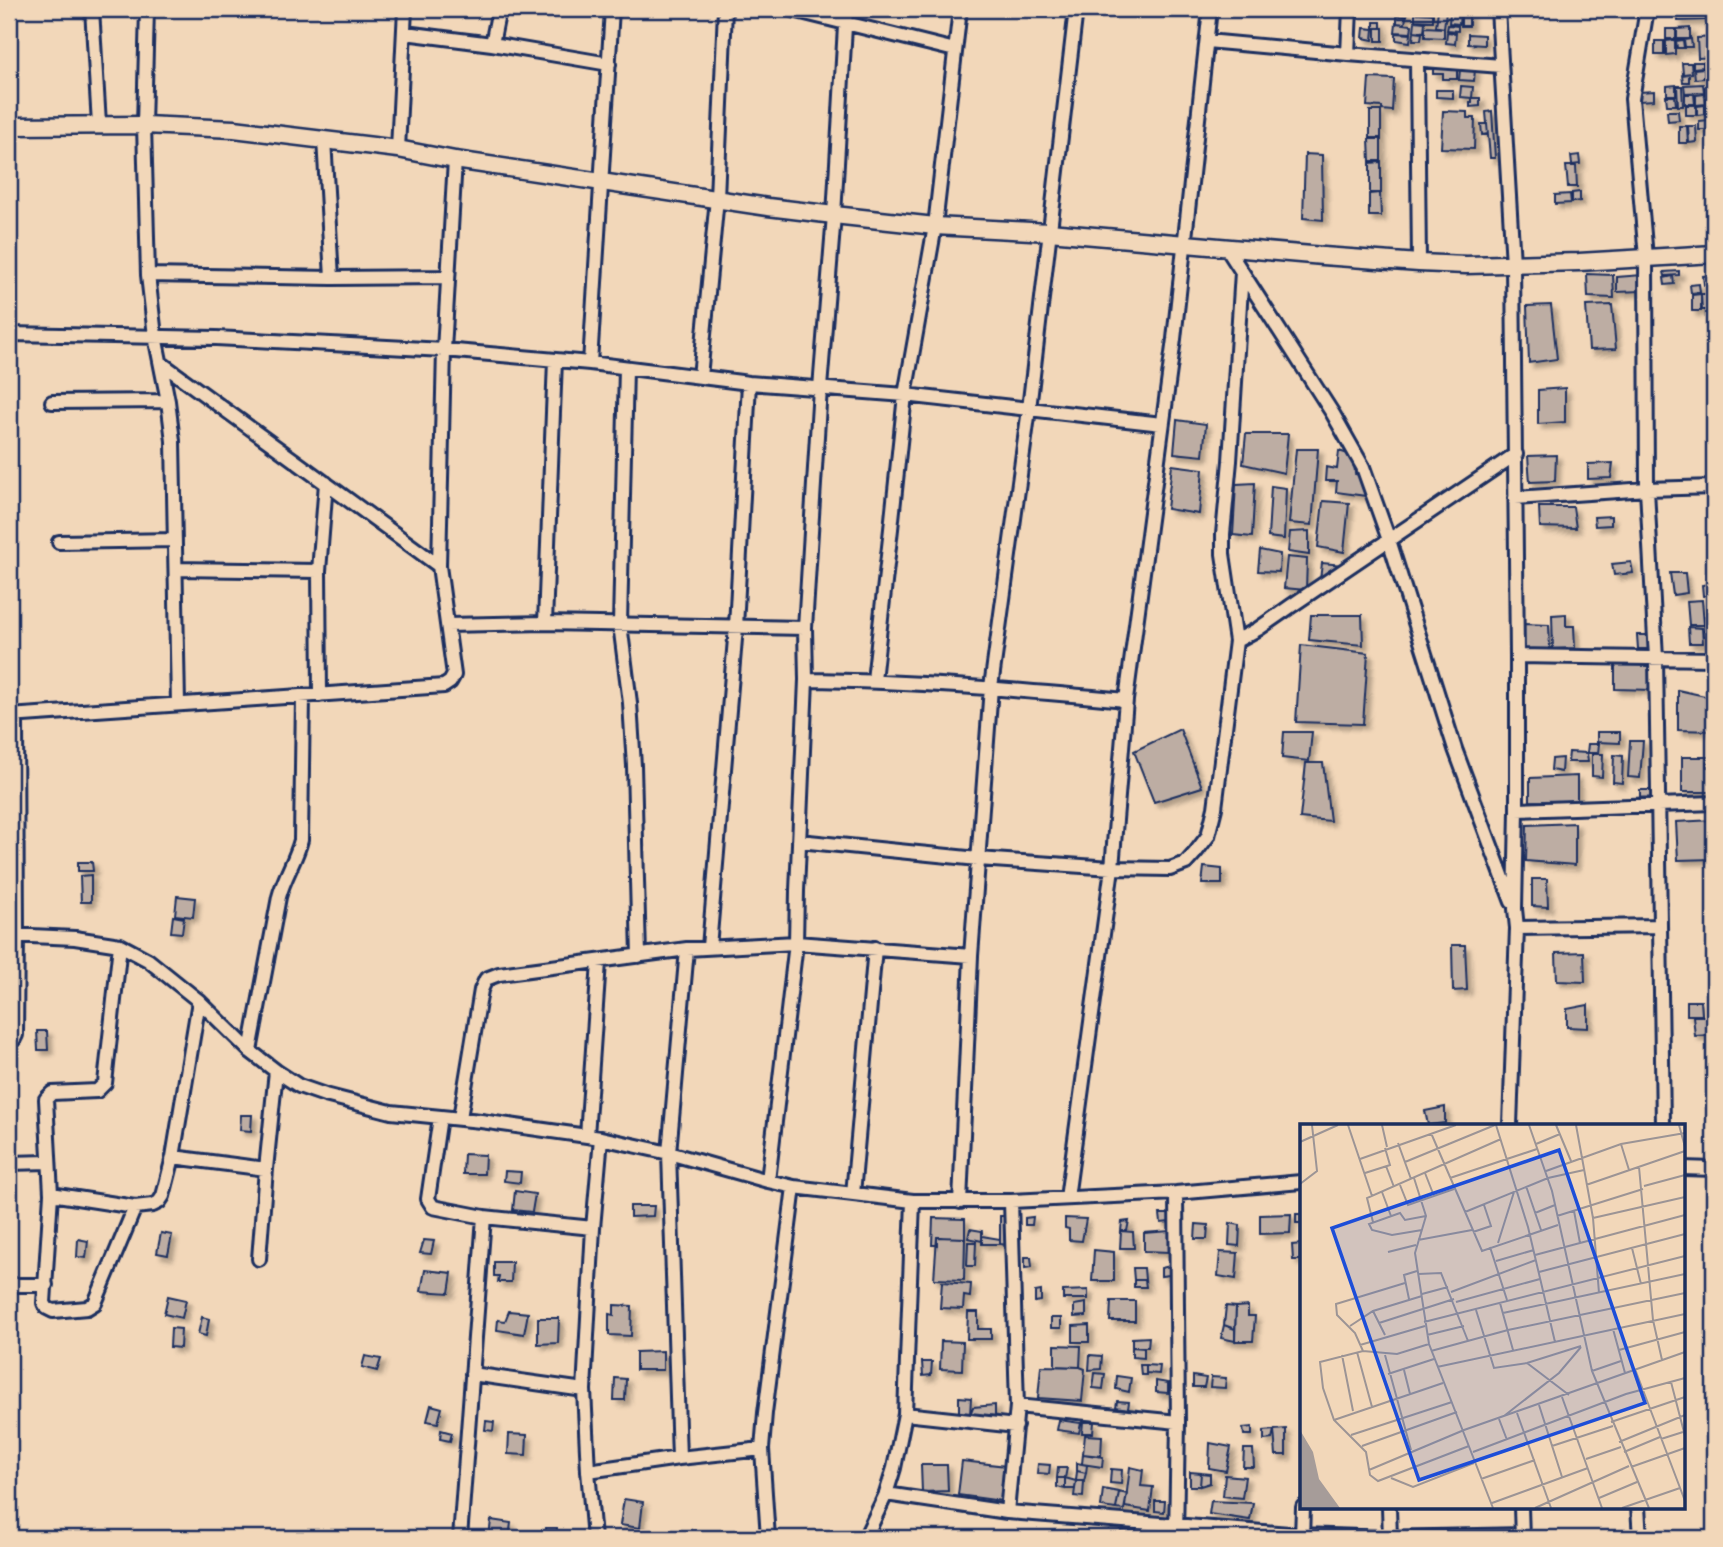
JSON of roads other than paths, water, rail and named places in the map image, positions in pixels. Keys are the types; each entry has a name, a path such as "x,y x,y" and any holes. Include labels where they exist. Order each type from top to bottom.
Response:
{"street":[{"path":"92,9 99,124"},
{"path":"147,9 144,125 148,275 155,336 173,441 178,704"},
{"path":"398,149 405,9"},
{"path":"492,44 499,9"},
{"path":"590,363 612,9"},
{"path":"700,377 717,198 724,9"},
{"path":"789,9 955,50"},
{"path":"768,1181 796,943 806,680 805,628 846,9"},
{"path":"874,680 905,395 935,226 960,9"},
{"path":"960,1202 971,957 991,688 1030,409 1076,9"},
{"path":"1067,1198 1112,868 1126,700 1174,339 1210,9"},
{"path":"1348,54 1350,9"},
{"path":"1498,9 1513,264 1516,454 1517,928 1510,1124"},
{"path":"1647,9 1632,99 1646,257 1647,489 1656,658 1664,1124"},
{"path":"405,33 492,44 610,64"},
{"path":"1207,41 1502,66"},
{"path":"1417,60 1419,264"},
{"path":"9,126 99,124 234,129 398,149 455,160 834,215 935,226 1049,232 1419,264 1579,262 1714,254"},
{"path":"324,139 332,278"},
{"path":"9,1040 16,1035 13,716 444,686 454,675 439,566 444,351 455,160"},
{"path":"1226,247 1333,414 1363,467 1455,749 1515,909"},
{"path":"799,841 978,859 1170,869 1186,863 1208,836 1215,808 1236,641 1223,554 1223,534 1242,272"},
{"path":"148,275 448,277"},
{"path":"9,334 216,338 444,351 590,363 749,383 905,395 1162,424"},
{"path":"545,623 555,360"},
{"path":"161,363 439,566"},
{"path":"626,368 621,624 633,741 639,956"},
{"path":"709,947 736,627 749,383"},
{"path":"52,402 168,401"},
{"path":"1236,641 1291,607 1516,454"},
{"path":"320,695 319,571 326,483"},
{"path":"1515,498 1647,489 1714,488"},
{"path":"59,542 175,540"},
{"path":"176,569 319,571"},
{"path":"447,625 666,624 805,628"},
{"path":"1517,656 1714,659"},
{"path":"806,680 874,680 1126,700"},
{"path":"250,1051 279,897 301,840 303,696"},
{"path":"1517,810 1714,803"},
{"path":"1517,928 1660,926"},
{"path":"13,934 75,938 120,945 148,960 199,1000 250,1051 299,1086 391,1111 594,1137 669,1153 794,1187 913,1202 1012,1201 1176,1193 1300,1182"},
{"path":"460,1118 481,990 486,979 499,974 687,949 796,943 971,957"},
{"path":"120,945 105,1083 97,1091 52,1093 46,1099 51,1194 44,1303 47,1308 53,1311 92,1306 135,1207"},
{"path":"853,1194 875,948"},
{"path":"680,1458 669,1153 687,949"},
{"path":"594,1538 584,1391 593,1228 599,962"},
{"path":"51,1194 135,1207 159,1202 173,1157 199,1000"},
{"path":"259,1259 276,1071"},
{"path":"440,1117 428,1199 433,1207 484,1217 593,1228"},
{"path":"173,1157 266,1168"},
{"path":"9,1163 49,1162"},
{"path":"1684,1168 1714,1169"},
{"path":"768,1538 762,1449 794,1187"},
{"path":"1176,1193 1176,1532"},
{"path":"1007,1512 1017,1406 1012,1201"},
{"path":"865,1538 886,1494 905,1414 913,1202"},
{"path":"460,1538 484,1217"},
{"path":"9,1285 46,1285"},
{"path":"472,1374 584,1391"},
{"path":"1017,1406 1178,1422"},
{"path":"905,1414 1016,1426"},
{"path":"588,1471 762,1449"},
{"path":"886,1494 1007,1512 1176,1532 1302,1537 1522,1537 1521,1508"},
{"path":"1302,1537 1303,1508"},
{"path":"1389,1508 1390,1538"},
{"path":"1638,1508 1640,1538"}]}
